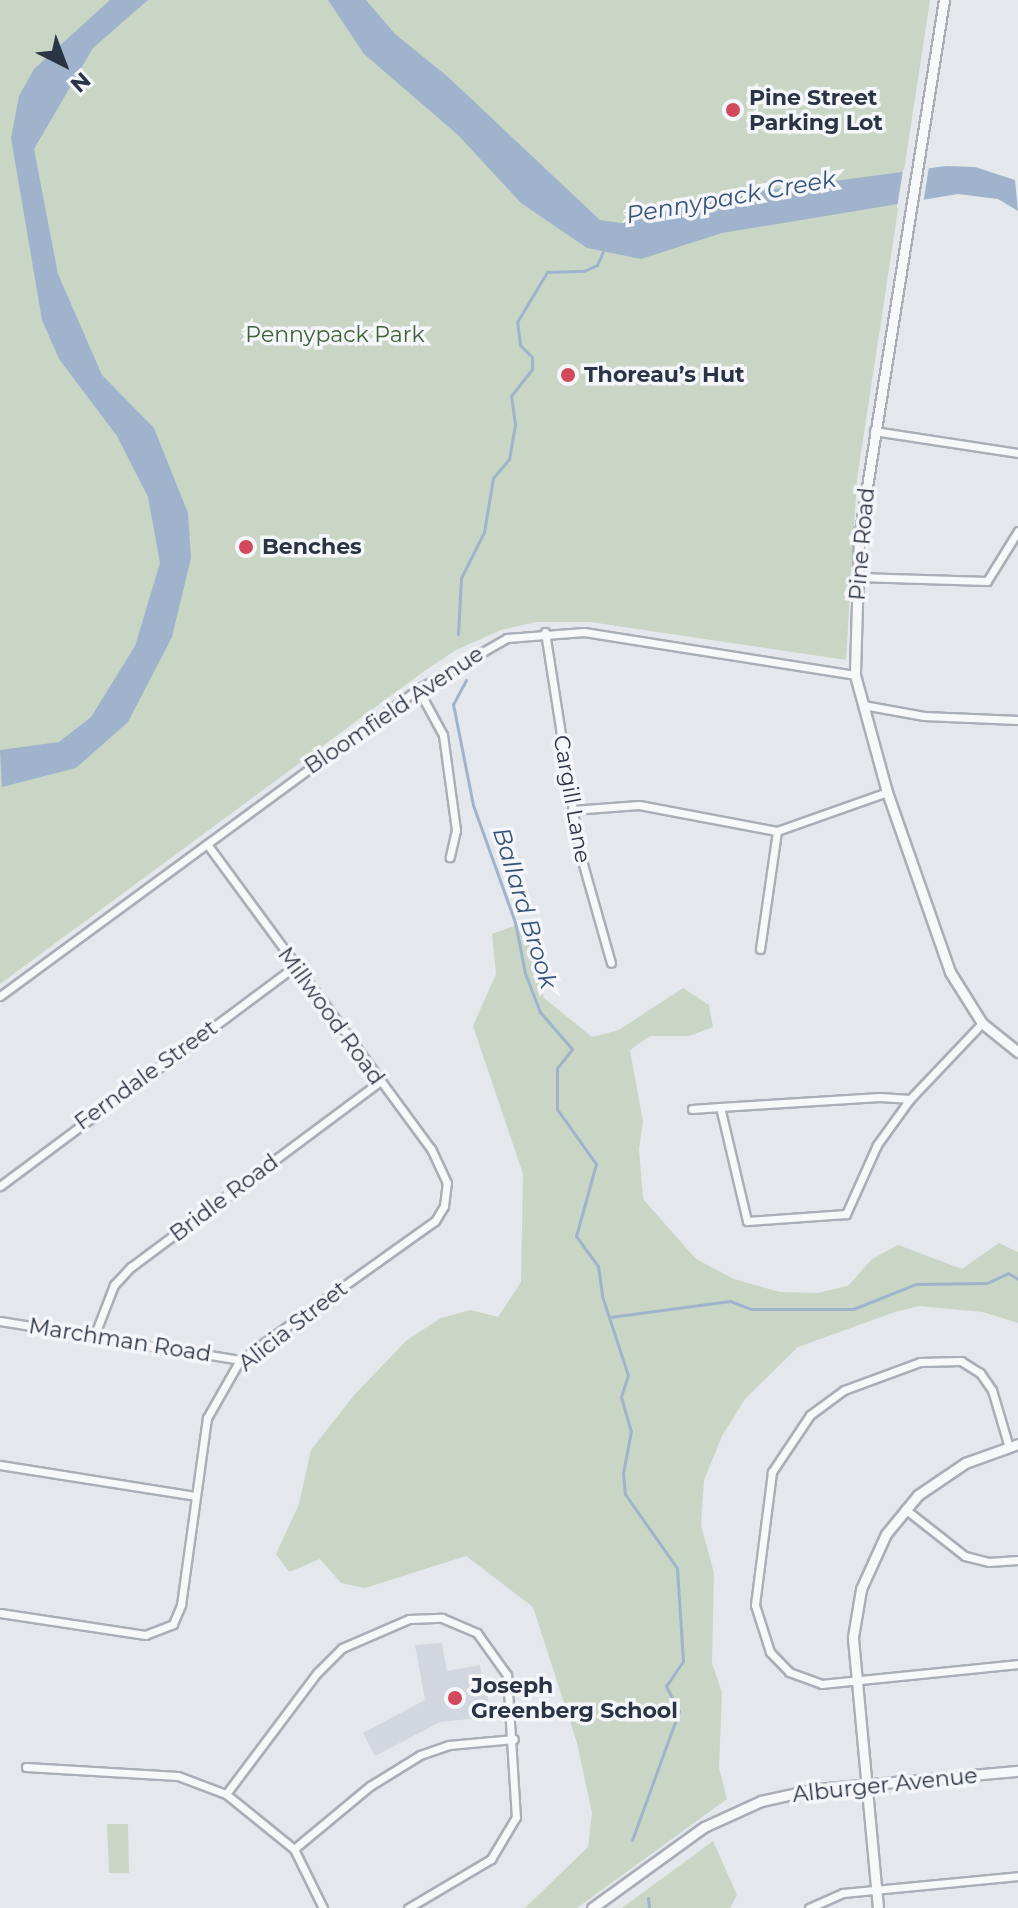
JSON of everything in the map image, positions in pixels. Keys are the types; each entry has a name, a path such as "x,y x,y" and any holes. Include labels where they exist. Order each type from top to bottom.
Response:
{"street":[{"name":"Pine Road","path":"944,0 874,431 858,577 855,675 887,792 950,972 982,1023 1018,1052"},
{"path":"874,431 1018,453"},
{"path":"858,577 987,581 1018,531"},
{"name":"Bloomfield Avenue","path":"0,996 418,689 483,648 545,632 623,637 855,675"},
{"name":"Cargill Lane","path":"545,632 572,810 611,963"},
{"path":"418,689 443,735 456,830 450,857"},
{"path":"863,705 924,716 1018,720"},
{"path":"572,810 639,805 777,831 887,792"},
{"path":"760,949 777,831"},
{"name":"Millwood Road","path":"207,844 431,1149 448,1191"},
{"name":"Ferndale Street","path":"0,1186 295,966"},
{"path":"720,1107 741,1212 747,1221 769,1223 846,1214 865,1168 910,1099 982,1023"},
{"name":"Bridle Road","path":"95,1334 114,1285 131,1267 379,1082"},
{"path":"692,1109 910,1099"},
{"name":"Alicia Street","path":"0,1613 145,1635 160,1632 173,1624 181,1605 207,1418 240,1360 435,1221 448,1191"},
{"name":"Marchman Road","path":"0,1321 95,1334 240,1360"},
{"path":"878,1908 867,1785 857,1680 853,1637 861,1589 877,1549 905,1509 949,1472 1013,1444 999,1407 980,1373 961,1361 940,1358 844,1390 810,1415 772,1472 755,1605 759,1630 770,1652 789,1672 822,1684 857,1680 1018,1664"},
{"path":"0,1465 195,1496"},
{"path":"905,1509 965,1556 989,1562 1018,1560"},
{"path":"226,1794 334,1656 409,1619 459,1623 495,1652 507,1675 514,1739 516,1817 506,1840 472,1872 408,1908"},
{"path":"294,1849 370,1786 420,1755 449,1745 514,1739"},
{"path":"26,1767 178,1776 226,1794 294,1849 323,1908"},
{"name":"Alburger Avenue","path":"592,1908 691,1835 734,1812 787,1794 1018,1771"},
{"path":"809,1908 843,1893 1018,1876"}],"shaded area":[{"name":"Joseph Greenberg School","path":"442,1643 447,1671 480,1665 483,1686 487,1686 489,1717 440,1722 375,1756 363,1733 425,1700 415,1645"}],"green space":[{"name":"Pennypack Park","path":"0,0 930,0 857,479 846,660 590,622 536,622 501,630 456,650 423,672 0,984"},
{"path":"525,922 544,998 592,1037 619,1030 683,988 709,1005 713,1027 689,1036 650,1036 630,1050 643,1122 639,1149 643,1199 696,1259 734,1279 780,1292 817,1293 848,1286 872,1259 898,1245 962,1269 999,1243 1018,1252 1018,1323 983,1312 919,1306 895,1312 798,1347 745,1399 722,1436 704,1480 701,1525 714,1573 712,1663 722,1693 719,1768 727,1799 577,1908 525,1908 588,1847 592,1813 577,1743 533,1607 466,1556 365,1588 341,1583 320,1559 289,1572 276,1554 299,1504 311,1450 355,1394 407,1340 441,1318 471,1310 498,1317 521,1282 523,1174 473,1026 496,974 492,934"},
{"path":"107,1824 128,1824 129,1873 109,1873"},
{"path":"713,1841 737,1895 730,1908 622,1908"}],"water":[{"path":"110,0 148,0 93,48 34,149 58,274 102,375 154,428 188,513 191,558 172,637 128,722 76,768 2,787 0,750 59,742 91,717 135,646 160,563 148,497 117,436 59,359 42,320 11,138 19,96 34,69"},
{"name":"Pennypack Creek","path":"328,0 366,0 395,34 447,76 600,220 621,223 724,196 946,166 975,167 1015,180 1018,211 998,199 958,194 722,233 641,259 587,248 521,203 458,135 364,54"}],"pier":[{"path":"929,167 923,204 897,208 903,170"}],"waterway":[{"name":"Ballard Brook","path":"458,634 461,578 484,532 493,478 509,459 515,424 511,396 532,369 532,357 520,345 517,322 547,272 584,271 597,265 604,249"},
{"name":"Ballard Brook","path":"466,680 453,704 473,805 515,922 525,973 540,1012 572,1049 557,1068 557,1109 596,1164 576,1236 598,1266 602,1296 628,1375 621,1397 631,1431 623,1473 625,1494 677,1568 683,1661 666,1686 679,1711 632,1840"},
{"path":"610,1317 730,1301 751,1309 853,1309 916,1284 987,1283 1008,1273 1018,1279"},
{"name":"Ballard Brook","path":"648,1898 649,1908"}],"place":[{"name":"Pine Street Parking Lot","path":"733,110"},
{"name":"Thoreau’s Hut","path":"568,375"},
{"name":"Benches","path":"246,547"},
{"name":"Joseph Greenberg School","path":"455,1698"}]}
